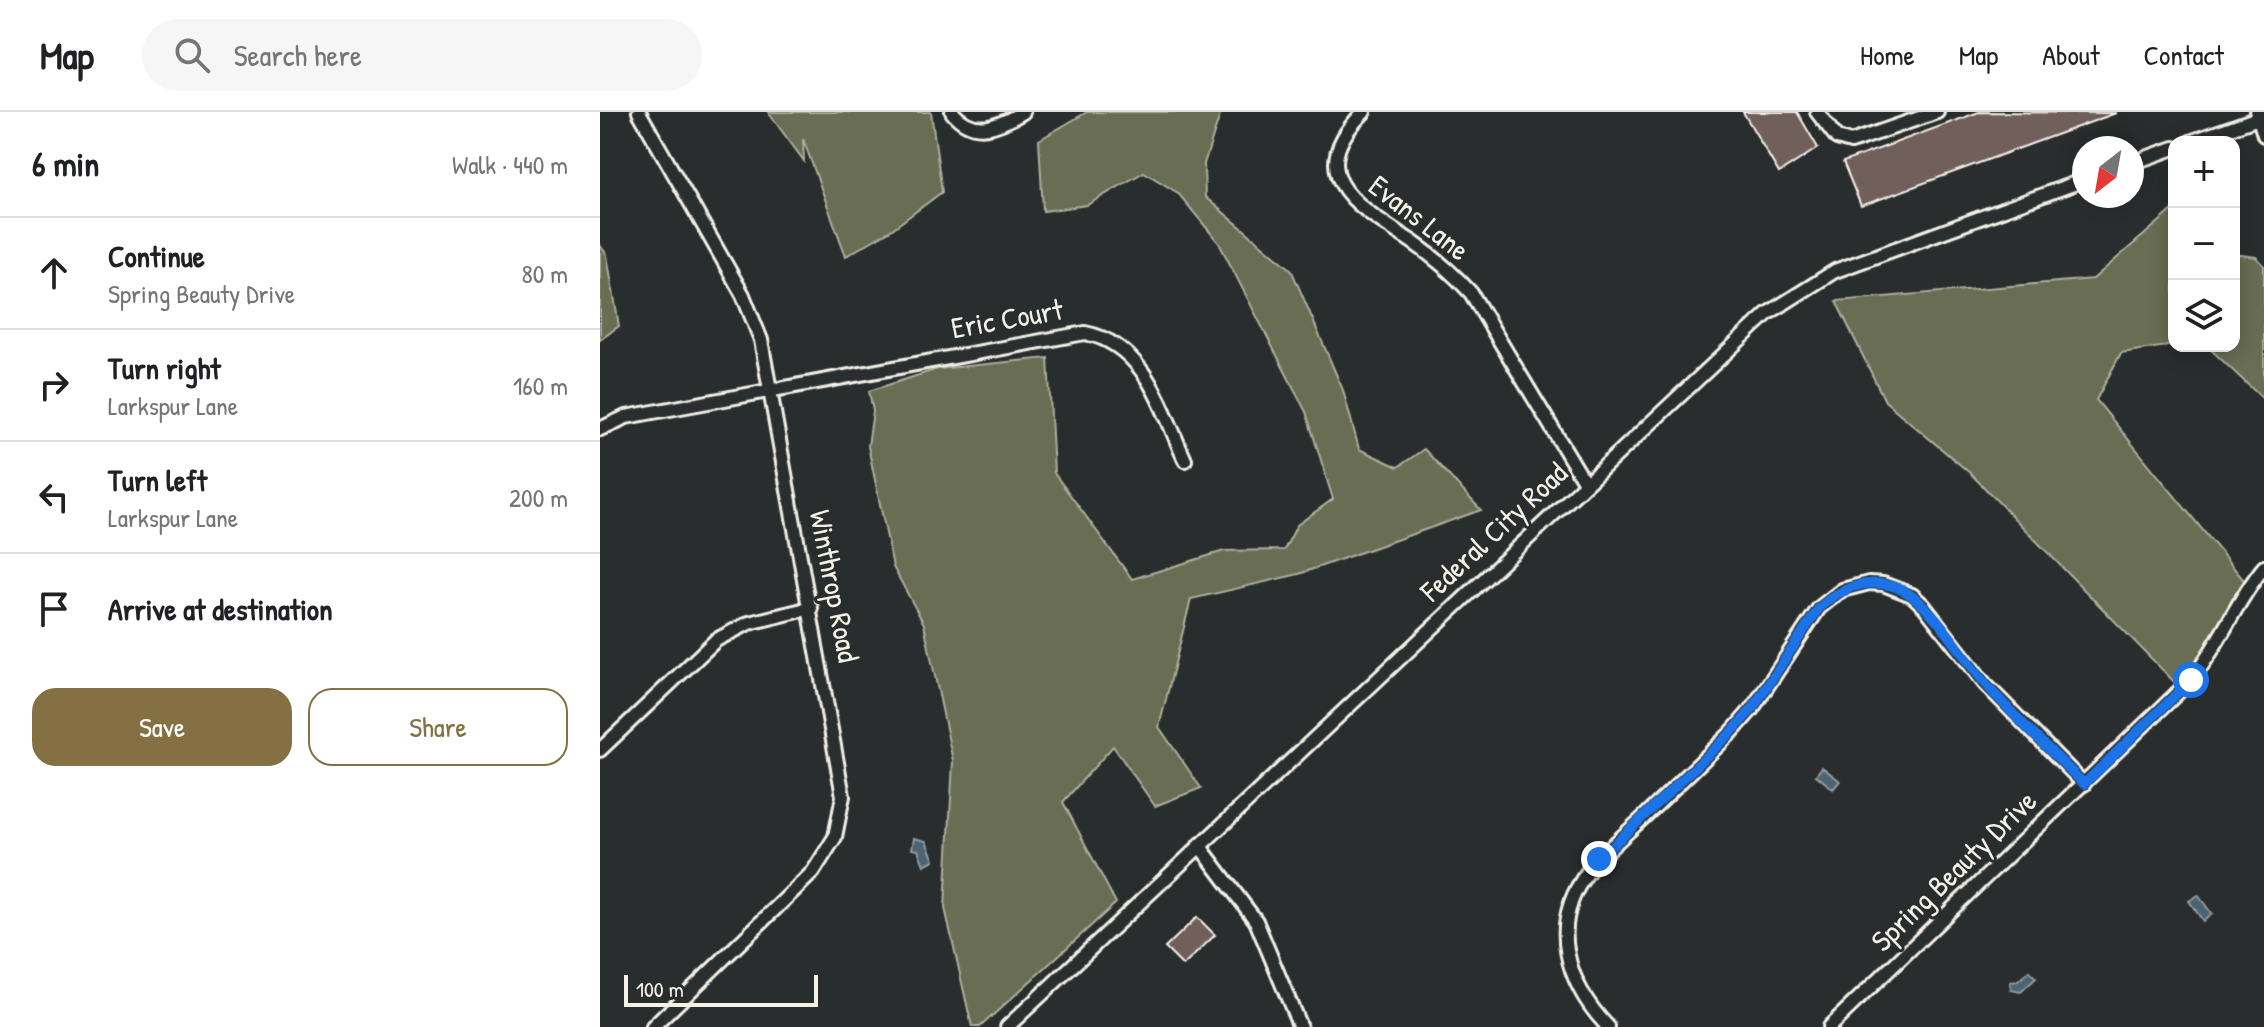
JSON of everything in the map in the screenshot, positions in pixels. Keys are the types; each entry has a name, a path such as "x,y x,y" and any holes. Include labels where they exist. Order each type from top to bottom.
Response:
{"street":[{"name":"Winthrop Road","path":"639,112 743,295 761,340 842,775 841,817 835,837 813,872 653,1027"},
{"path":"952,112 969,126 989,128 1023,112"},
{"name":"Evans Lane","path":"1364,112 1352,124 1341,144 1338,173 1345,193 1369,216 1450,271 1471,293 1585,483"},
{"path":"1817,112 1829,130 1843,142 1901,118 1937,112"},
{"path":"2206,136 2260,115 2264,135"},
{"path":"2144,159 2168,150"},
{"name":"Federal City Road","path":"1007,1027 1767,314 1808,285 1835,271 2072,184"},
{"name":"Eric Court","path":"600,429 626,417 1085,333 1115,342 1137,361 1185,460"},
{"name":"Spring Beauty Drive","path":"1829,1027 2191,680 2218,641 2248,586 2264,567"},
{"path":"1608,1027 1580,994 1567,958 1566,922 1578,888 1599,859 1732,732 1752,709 1819,608 1842,590 1855,585 1883,584 1912,595 1985,684 2084,784"},
{"path":"600,750 716,640 749,623 811,608"},
{"path":"1199,845 1256,921 1300,1027"}],"green space":[{"path":"768,112 931,112 942,192 891,230 846,256 803,139 804,161"},
{"path":"1087,112 1221,112 1204,164 1205,197 1291,269 1343,390 1359,449 1398,467 1424,449 1481,510 1299,574 1191,599 1159,727 1201,788 1155,806 1113,746 1063,802 1116,903 980,1027 972,1027 945,908 953,761 924,624 893,567 868,446 873,411 869,391 938,369 1048,358 1054,473 1132,579 1224,551 1284,550 1297,525 1333,499 1306,412 1219,243 1178,193 1144,172 1087,205 1043,211 1039,140"},
{"path":"2168,214 2168,346 2121,353 2096,400 2247,584 2182,690 1971,474 1885,401 1836,301 2093,279"},
{"path":"600,245 607,255 619,326 600,340"},
{"path":"2240,255 2256,257 2264,265 2264,400 2213,352 2240,352"}],"water":[{"path":"1822,767 1840,781 1833,789 1816,775"},
{"path":"914,838 926,841 934,860 924,865 918,850 912,849"},
{"path":"2198,895 2212,914 2203,921 2189,901"},
{"path":"2029,971 2036,978 2021,992 2011,990 2010,982 2018,981"}],"building":[{"path":"1743,112 1797,112 1818,148 1779,173"},
{"path":"1979,112 2116,113 1861,206 1843,162"},
{"path":"1197,917 1215,935 1183,966 1165,948"}],"route":[{"path":"1599,859 1732,732 1752,709 1819,608 1831,597 1855,585 1883,584 1912,595 1985,684 2084,784 2191,680"}]}
